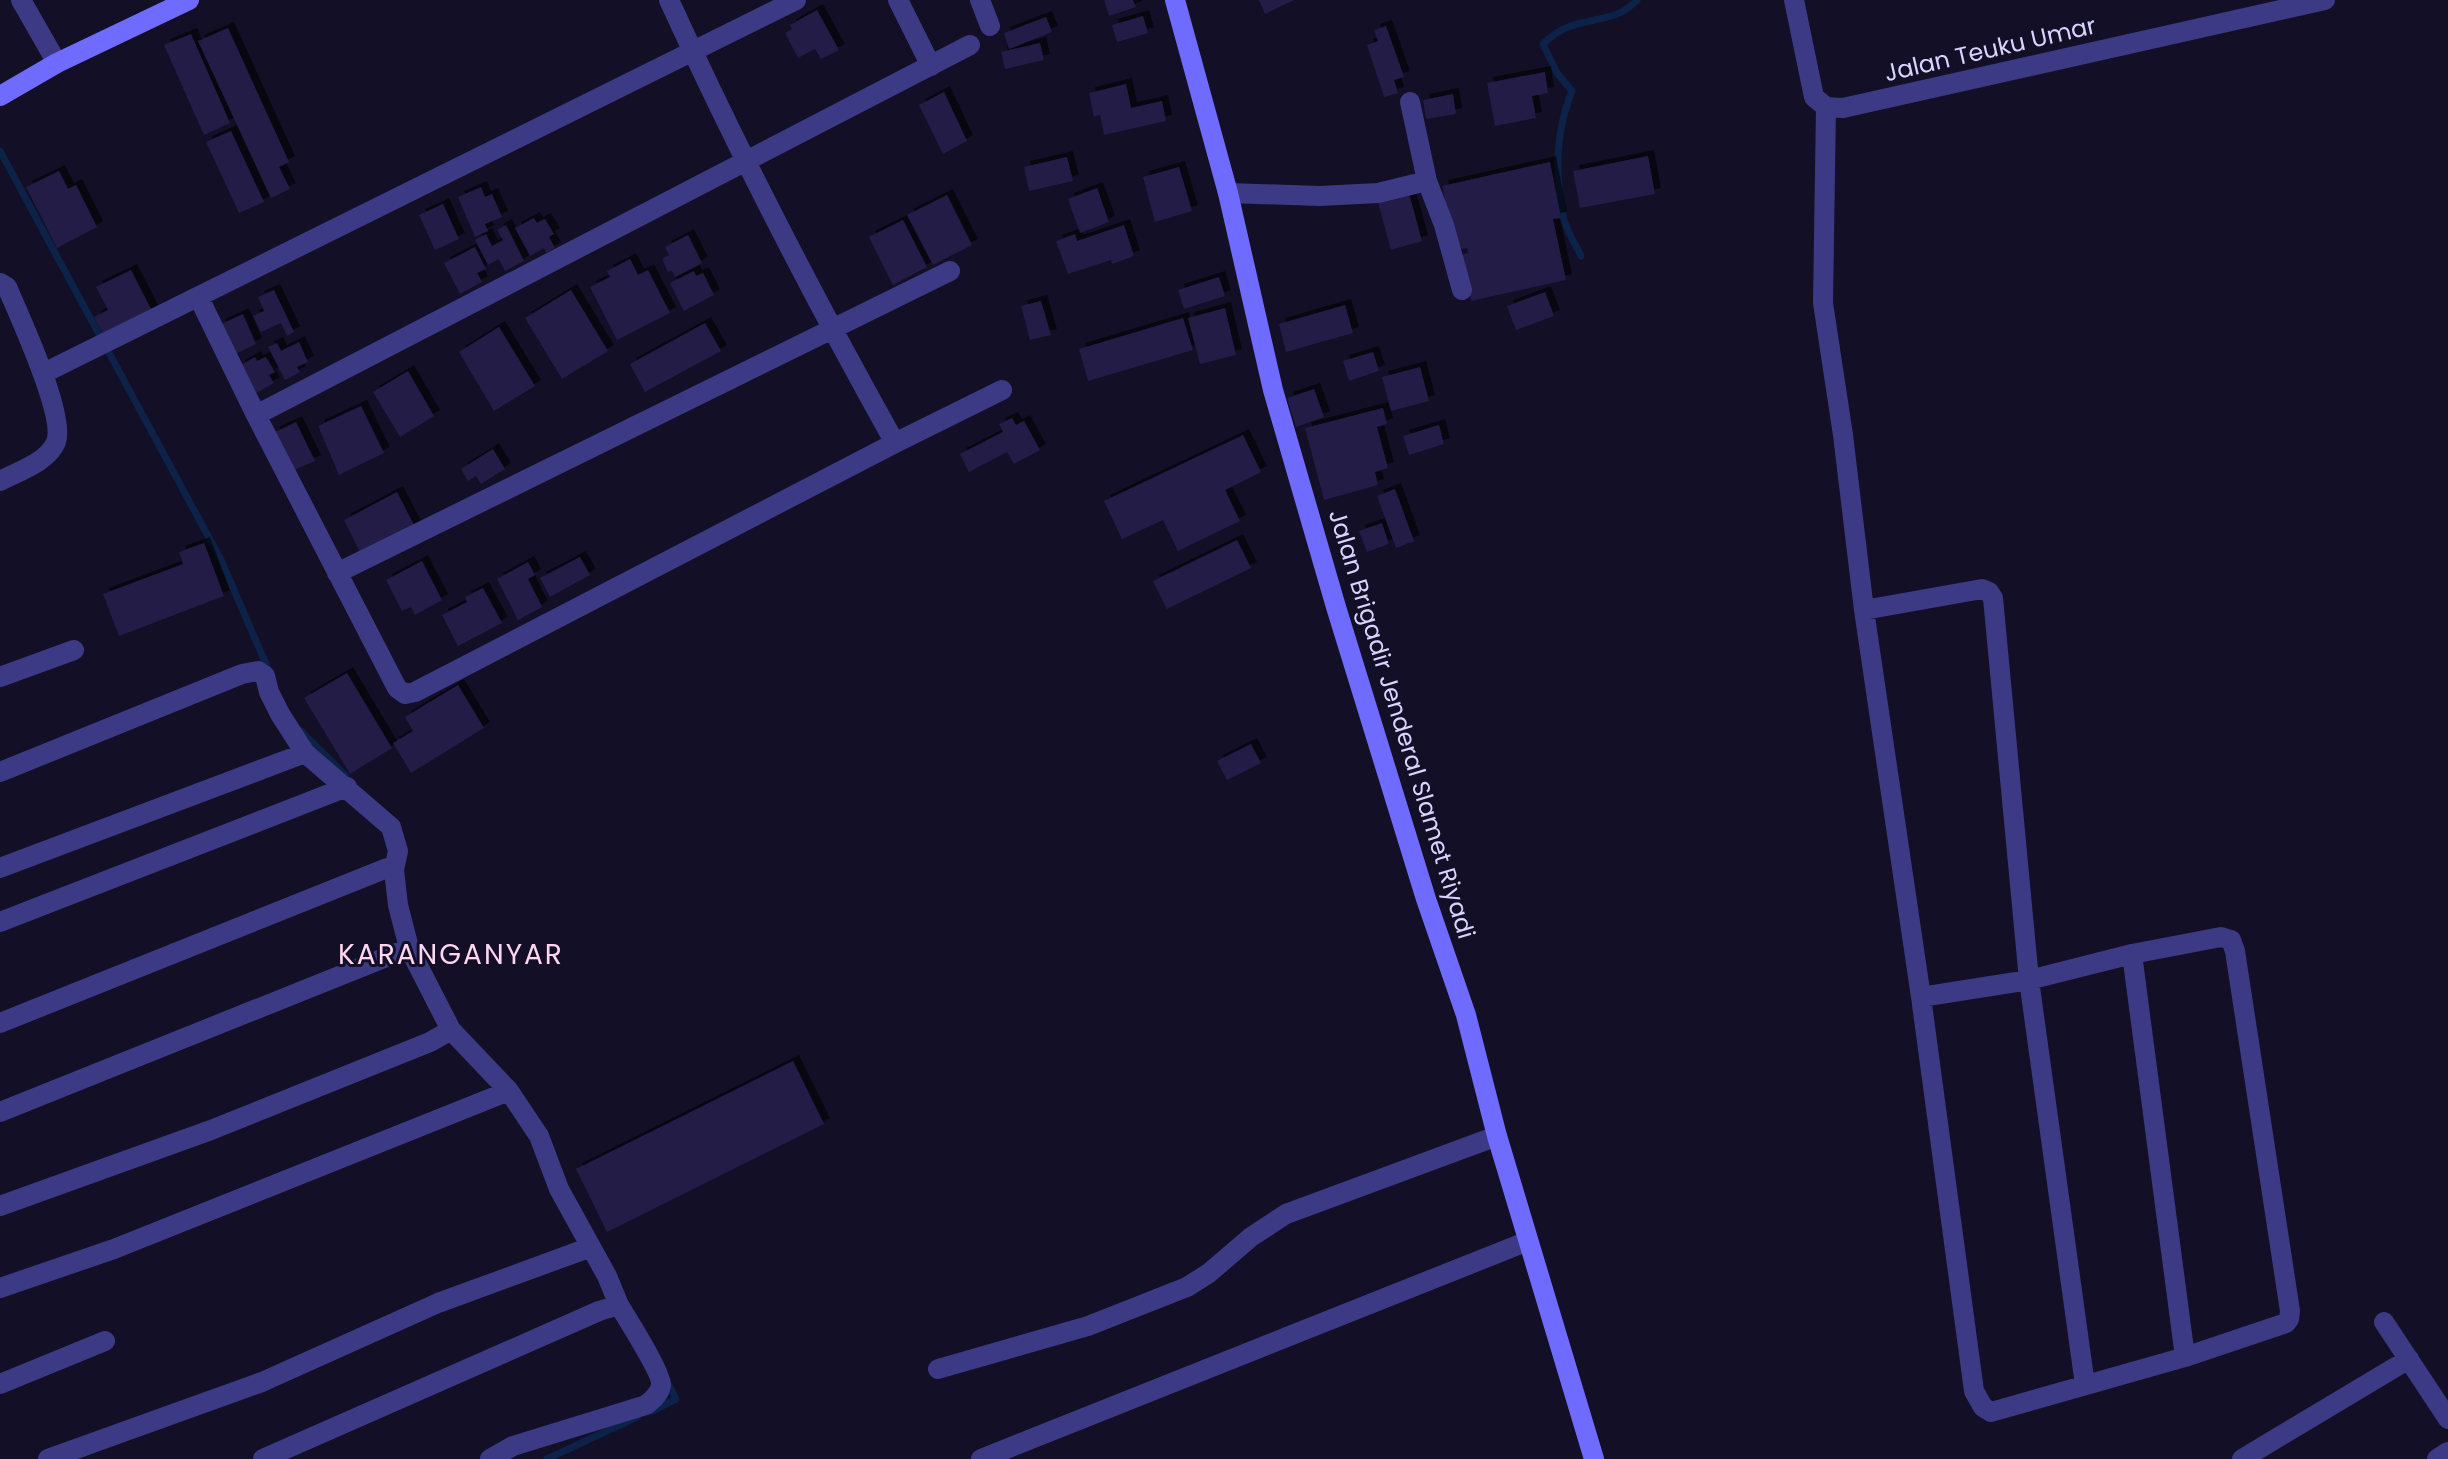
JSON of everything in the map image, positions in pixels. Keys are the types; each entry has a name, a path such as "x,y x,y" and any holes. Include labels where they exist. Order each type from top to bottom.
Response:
{"main road":[{"path":"0,96 57,63 189,0"},
{"name":"Jalan Brigadir Jenderal Slamet Riyadi","path":"1175,0 1228,193 1273,390 1426,899 1466,1015 1497,1136 1594,1459"}],"street":[{"path":"21,0 57,63"},
{"path":"669,0 745,163 830,328 895,443"},
{"path":"44,373 796,0"},
{"path":"898,0 931,66"},
{"path":"980,0 990,26"},
{"path":"1794,0 1814,97 1826,107 1823,303 1974,1391 1983,1407 1991,1412 2185,1357 2278,1327 2289,1319 2231,940 2221,937 2132,954 2029,980 1921,997"},
{"name":"Jalan Teuku Umar","path":"1826,107 1843,108 2325,0"},
{"path":"256,415 970,45"},
{"path":"1410,102 1427,181 1444,225 1462,290"},
{"path":"1228,193 1363,194 1427,181"},
{"path":"337,573 950,271"},
{"path":"0,283 7,287 44,373 57,432 56,443 40,459 0,481"},
{"path":"199,298 337,573 397,688 405,694 411,694 1002,390"},
{"path":"1864,610 1982,589 1993,598 2029,980 2085,1385"},
{"path":"0,677 74,650"},
{"path":"0,772 253,670 265,676 280,714 305,753 391,827 398,851 394,870 398,905 409,948 451,1030 509,1091 539,1136 559,1189 607,1276 619,1305 659,1373 661,1389 646,1405 513,1446 490,1459"},
{"path":"0,868 305,753"},
{"path":"0,922 347,787"},
{"path":"0,1023 387,868 394,870"},
{"path":"0,1112 409,948"},
{"path":"2132,954 2185,1357"},
{"path":"0,1206 211,1130 430,1042 451,1030"},
{"path":"0,1288 114,1249 509,1091"},
{"path":"938,1369 1088,1326 1187,1287 1286,1214 1497,1136"},
{"path":"981,1459 1528,1241"},
{"path":"48,1459 262,1382 438,1303 591,1247"},
{"path":"263,1459 599,1311 619,1305"},
{"path":"2384,1322 2448,1419"},
{"path":"0,1384 105,1341"},
{"path":"2242,1459 2409,1359"},
{"path":"2437,1459 2448,1452"}],"building":[{"path":"1104,0 1133,0 1136,7 1109,16"},
{"path":"1259,0 1294,0 1265,14"},
{"path":"817,10 839,50 821,59 815,49 798,58 785,33 792,29 790,25"},
{"path":"1143,16 1148,33 1117,42 1112,25"},
{"path":"1046,17 1052,32 1009,49 1004,33"},
{"path":"1386,26 1404,77 1394,80 1398,93 1384,97 1367,45 1378,41 1374,30"},
{"path":"228,28 289,162 279,167 290,189 271,198 198,41"},
{"path":"191,34 230,123 204,135 164,45"},
{"path":"1040,43 1044,60 1005,69 1001,52"},
{"path":"1545,72 1548,93 1532,96 1536,118 1495,126 1487,83"},
{"path":"1126,84 1131,108 1162,101 1166,121 1104,135 1100,115 1094,117 1089,93"},
{"path":"944,92 967,141 943,154 919,105"},
{"path":"1453,94 1456,114 1426,119 1423,100"},
{"path":"231,131 264,202 239,213 206,142"},
{"path":"1648,156 1655,194 1580,208 1573,171"},
{"path":"1067,157 1073,181 1029,191 1024,167"},
{"path":"1550,162 1561,218 1553,219 1566,280 1471,301 1461,255 1468,253 1467,248 1456,250 1442,186"},
{"path":"1179,167 1192,211 1155,222 1143,177"},
{"path":"59,171 68,189 76,185 97,227 57,248 26,187"},
{"path":"481,187 485,197 492,194 502,217 485,224 488,231 475,237 458,197"},
{"path":"1097,188 1109,222 1080,233 1068,199"},
{"path":"1408,190 1422,241 1391,250 1377,199"},
{"path":"947,195 972,245 933,265 907,215"},
{"path":"443,204 459,239 435,250 419,215"},
{"path":"534,218 537,223 545,219 554,234 549,237 555,248 546,253 544,248 530,256 515,228"},
{"path":"903,220 927,267 893,285 869,237"},
{"path":"506,225 524,261 505,271 499,259 488,265 475,240 486,234 492,246 503,240 497,230"},
{"path":"1124,225 1134,256 1068,274 1056,241 1075,234 1077,241"},
{"path":"688,235 702,263 675,277 672,271 668,272 662,259 669,255 665,247"},
{"path":"475,247 486,269 477,273 482,282 460,294 444,263"},
{"path":"630,259 638,275 648,270 670,313 617,340 590,287 610,277 607,271"},
{"path":"131,270 152,311 104,336 94,317 108,310 96,287"},
{"path":"694,271 696,276 703,273 714,295 684,311 670,283"},
{"path":"1219,277 1225,296 1184,309 1178,290"},
{"path":"274,290 294,332 287,336 281,323 261,332 253,316 264,311 258,297"},
{"path":"571,290 608,351 562,379 525,318"},
{"path":"1545,292 1554,316 1516,330 1507,306"},
{"path":"1041,301 1051,335 1030,340 1021,306"},
{"path":"1345,305 1353,333 1286,352 1279,324"},
{"path":"1225,308 1236,355 1200,364 1188,318"},
{"path":"243,314 256,344 233,355 219,325"},
{"path":"1183,318 1193,350 1088,381 1079,349"},
{"path":"705,323 721,351 645,392 630,364"},
{"path":"499,327 535,386 494,411 459,352"},
{"path":"299,342 308,362 297,367 300,372 285,380 268,347 277,343 281,351"},
{"path":"1373,352 1379,371 1349,381 1343,361"},
{"path":"255,357 257,361 266,357 275,372 269,375 274,383 255,394 239,366"},
{"path":"1420,367 1429,401 1391,411 1382,377"},
{"path":"408,371 434,416 400,437 373,392"},
{"path":"1314,389 1324,417 1296,427 1287,398"},
{"path":"361,406 384,453 339,475 318,426"},
{"path":"1383,408 1387,424 1377,427 1388,468 1375,472 1378,485 1324,500 1305,428"},
{"path":"1012,418 1016,425 1024,421 1040,450 1014,464 1007,452 969,472 960,454 1003,432 999,424"},
{"path":"296,422 315,461 292,471 273,433"},
{"path":"1439,425 1444,444 1409,455 1403,436"},
{"path":"1243,435 1261,472 1225,490 1240,521 1178,551 1163,520 1122,539 1104,501"},
{"path":"493,449 505,469 481,484 476,476 468,481 461,469"},
{"path":"1395,489 1414,541 1396,548 1377,496"},
{"path":"397,492 415,527 361,554 344,520"},
{"path":"1382,523 1389,544 1367,552 1359,531"},
{"path":"1237,540 1251,568 1167,609 1153,581"},
{"path":"204,543 224,596 119,636 103,594 183,564 179,552"},
{"path":"580,557 590,575 550,597 540,578"},
{"path":"422,561 442,600 415,615 411,607 402,611 386,580"},
{"path":"528,562 535,575 528,579 542,607 518,620 497,579"},
{"path":"483,588 502,623 458,646 442,615 467,602 465,597"},
{"path":"347,673 392,748 350,774 304,698"},
{"path":"458,685 484,728 411,773 393,743 413,731 405,717"},
{"path":"1251,744 1261,763 1227,780 1217,761"},
{"path":"793,1061 824,1124 607,1232 576,1169"}],"waterway":[{"path":"1581,256 1564,220 1559,184 1560,137 1572,91 1557,73 1543,44 1568,27 1616,14 1637,0"},
{"path":"0,151 221,560 269,671"},
{"path":"301,731 346,776"},
{"path":"652,1411 676,1399 667,1381"},
{"path":"547,1459 637,1417"}],"district":[{"name":"KARANGANYAR","path":"451,954"}]}
